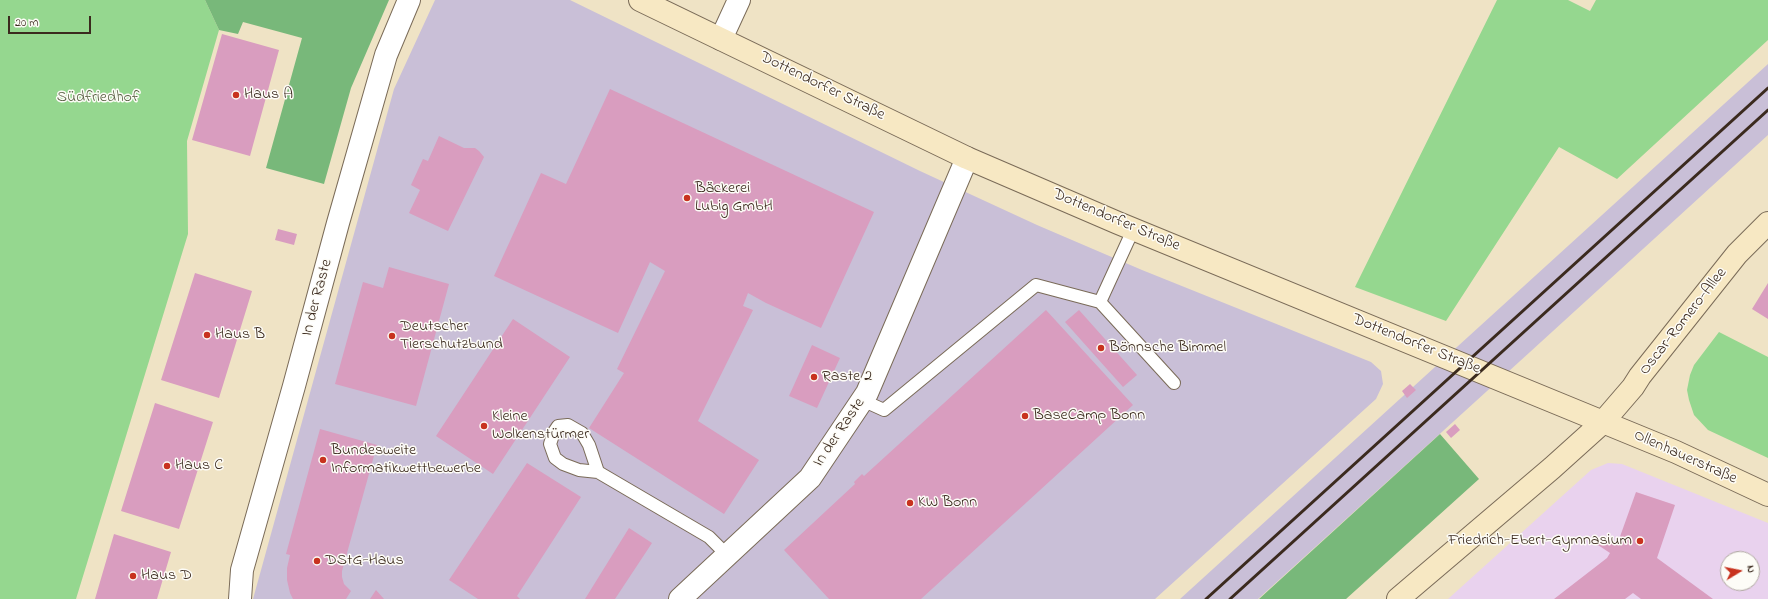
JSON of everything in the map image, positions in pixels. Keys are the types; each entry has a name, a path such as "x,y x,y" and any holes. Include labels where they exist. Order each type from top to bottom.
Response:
{"main road":[{"name":"Dottendorfer Straße","path":"640,0 967,158 1133,230 1602,422"},
{"name":"Oscar-Romero-Allee","path":"1398,599 1552,468 1602,422 1633,387 1640,376 1737,254 1768,223"},
{"name":"Ollenhauerstraße","path":"1602,422 1676,452 1768,495"}],"street":[{"name":"In der Raste","path":"240,599 242,570 338,223 386,55 409,0"},
{"path":"721,39 739,0"},
{"name":"In der Raste","path":"680,599 810,478 867,393 967,158"}],"lane":[{"path":"1100,302 1133,230"},
{"path":"862,400 884,410 1036,285 1100,302 1174,383"},
{"path":"598,472 709,537 727,555"}],"shaded area":[{"path":"435,0 570,0 920,171 1037,225 1142,270 1371,362 1381,371 1383,384 1376,399 1155,599 253,599 394,89"},
{"path":"1768,64 1768,135 1530,352 1258,599 1180,599"},
{"name":"Friedrich-Ebert-Gymnasium","path":"1608,463 1622,464 1768,523 1768,599 1448,599 1591,470"}],"green space":[{"name":"Südfriedhof","path":"0,0 205,0 219,30 187,141 188,234 76,599 0,599"},
{"path":"205,0 389,0 351,88 324,184 266,168 302,38 243,22 238,34 219,30"},
{"path":"1497,0 1568,0 1590,11 1596,0 1768,0 1768,40 1617,179 1559,147 1446,321 1355,287"},
{"path":"1719,332 1768,357 1768,458 1708,430 1694,415 1687,390 1690,375 1694,365"},
{"path":"1440,434 1479,479 1346,599 1259,599"}],"building":[{"name":"Haus A","path":"222,34 279,50 250,156 192,140"},
{"name":"Bäckerei Lubig GmbH","path":"610,89 874,212 821,328 766,303 748,293 743,306 753,310 698,421 759,460 724,514 589,428 624,373 617,369 665,271 650,262 618,333 494,276 541,173 566,184"},
{"path":"439,136 464,148 475,148 484,157 448,231 409,213 420,190 411,185 423,159 428,161"},
{"path":"278,229 297,234 294,245 275,240"},
{"name":"Deutscher Tierschutzbund","path":"389,267 449,284 416,406 335,384 363,282 383,288"},
{"name":"Haus B","path":"195,273 252,291 219,398 161,380"},
{"path":"1768,283 1768,319 1752,309"},
{"path":"1046,310 1133,405 921,599 829,599 784,550 855,484 854,482 862,474 864,476"},
{"name":"Bönnsche Bimmel","path":"1079,310 1137,375 1123,387 1065,322"},
{"path":"513,319 570,357 493,474 436,436"},
{"name":"Raste 2","path":"812,345 840,358 817,408 789,396"},
{"path":"1410,384 1416,390 1407,398 1402,391"},
{"name":"Haus C","path":"155,403 213,422 179,529 121,511"},
{"path":"1455,424 1460,430 1451,438 1446,432"},
{"path":"320,429 377,445 342,571 344,584 351,591 346,599 293,599 287,580 287,568 290,555 286,554"},
{"path":"527,463 581,497 517,596 520,599 478,599 449,580"},
{"path":"1636,492 1675,505 1657,558 1713,599 1641,599 1633,593 1625,599 1554,599 1607,558 1610,553 1598,545 1604,536 1617,545"},
{"path":"629,528 652,543 615,599 585,599"},
{"name":"Haus D","path":"114,534 171,552 157,599 95,599"},
{"path":"376,590 384,599 370,599"}],"railway":[{"path":"1206,599 1768,88"},
{"path":"1230,599 1768,110"}],"place":[{"name":"Haus A","path":"236,95"},
{"name":"Bäckerei Lubig GmbH","path":"687,198"},
{"name":"Haus B","path":"207,335"},
{"name":"Deutscher Tierschutzbund","path":"392,336"},
{"name":"Bönnsche Bimmel","path":"1101,348"},
{"name":"Raste 2","path":"814,377"},
{"name":"BaseCamp Bonn","path":"1025,416"},
{"name":"Kleine Wolkenstürmer","path":"484,426"},
{"name":"Bundesweite Informatikwettbewerbe","path":"323,460"},
{"name":"Haus C","path":"167,466"},
{"name":"KW Bonn","path":"910,503"},
{"name":"Friedrich-Ebert-Gymnasium","path":"1640,541"},
{"name":"DStG-Haus","path":"317,561"},
{"name":"Haus D","path":"133,576"}]}
